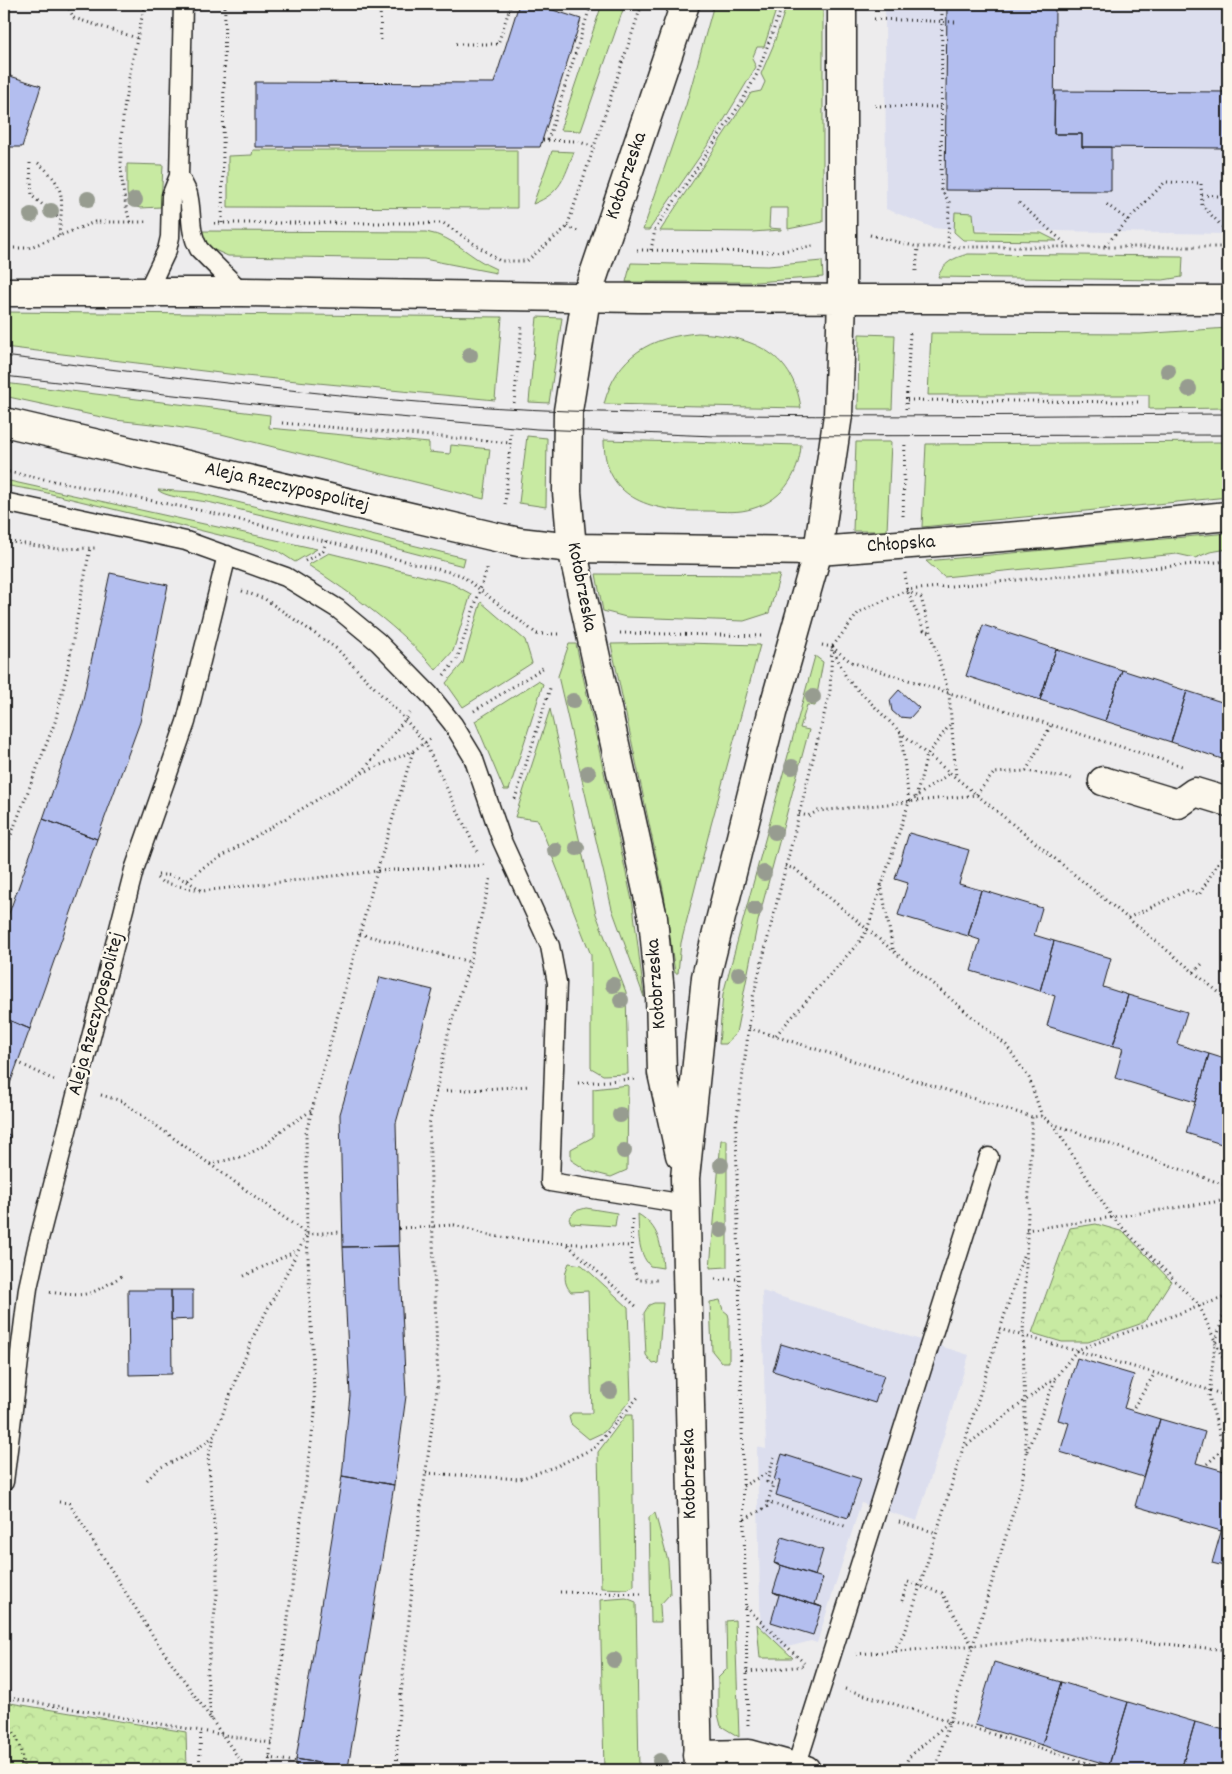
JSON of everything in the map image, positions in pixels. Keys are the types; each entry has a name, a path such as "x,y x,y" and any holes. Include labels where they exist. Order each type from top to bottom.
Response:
{"main road":[{"name":"Kołobrzeska","path":"685,4 586,298 568,411 567,492 572,548 653,918 660,993 662,1074 685,1191"},
{"name":"Kołobrzeska","path":"698,1763 685,1191 706,977 772,713 818,551 836,436 842,299 842,4"},
{"path":"4,292 242,292 586,298 1228,300"},
{"name":"Aleja Rzeczypospolitej","path":"4,422 519,542 572,548"},
{"name":"Chłopska","path":"572,548 818,551 1044,534 1228,516"},
{"path":"1103,781 1178,804 1195,792 1228,802"},
{"path":"698,1763 749,1754 801,1769"}],"lane":[{"path":"147,292 167,250 170,236 171,196 179,176 183,4"},
{"path":"179,176 188,195 191,233 199,249 242,292"},
{"path":"4,502 186,542 286,577 338,609 378,642 429,694 453,724 473,757 502,841 550,946 557,983 550,1182 634,1195 685,1191"},
{"name":"Aleja Rzeczypospolitej","path":"4,1482 28,1288 134,870 186,722 227,555"},
{"path":"801,1769 834,1648 989,1157"}],"path":[{"path":"130,222 122,195 122,115 145,4"},
{"path":"222,223 224,4"},
{"path":"380,4 381,44"},
{"path":"456,44 498,44 511,4"},
{"path":"548,140 591,5 584,4"},
{"path":"190,222 443,223 500,261 527,261 567,226 642,4"},
{"path":"651,250 656,230 741,103 757,74 782,4"},
{"path":"942,4 941,189 949,202 948,246"},
{"path":"69,9 74,18 138,38"},
{"path":"874,19 957,22"},
{"path":"875,106 941,107"},
{"path":"543,140 577,141 594,147"},
{"path":"30,163 32,196 60,220"},
{"path":"38,163 53,175 61,192 59,236"},
{"path":"1105,247 1165,182 1201,183 1202,205 1228,233"},
{"path":"1202,195 1219,196"},
{"path":"1019,203 1068,246"},
{"path":"1106,204 1128,220"},
{"path":"4,248 28,248 95,222 170,222"},
{"path":"567,226 578,231"},
{"path":"867,235 918,247 1228,247"},
{"path":"637,250 775,252 823,245"},
{"path":"915,276 918,247"},
{"path":"514,403 522,322"},
{"path":"906,409 910,332"},
{"path":"907,400 1139,402"},
{"path":"282,423 511,443"},
{"path":"505,504 511,433"},
{"path":"902,521 905,441"},
{"path":"4,471 208,512 461,575 537,634 564,634"},
{"path":"4,541 58,549 100,548"},
{"path":"300,564 322,551 326,541"},
{"path":"4,853 55,722 67,672 90,548"},
{"path":"749,1754 736,1125 753,997 830,691 832,647 859,612 907,590 1228,561"},
{"path":"362,772 404,718 429,694 457,659 489,564"},
{"path":"904,565 907,590 924,630 931,632"},
{"path":"907,590 921,598 949,694 956,778"},
{"path":"265,599 337,649 404,718 425,743 484,866"},
{"path":"616,633 767,636"},
{"path":"832,647 851,662 1191,768"},
{"path":"832,647 847,679 901,733 1228,1000"},
{"path":"469,714 546,666"},
{"path":"516,793 551,685"},
{"path":"916,797 927,755 952,722"},
{"path":"1026,771 1051,725"},
{"path":"776,1035 861,940 867,930 909,802 901,733"},
{"path":"188,880 204,867 362,772 413,751 377,871 306,1132 307,1234 315,1413 268,1770"},
{"path":"799,814 808,816 818,811 976,795 994,773 1026,771 1062,778 1103,781"},
{"path":"909,802 950,773"},
{"path":"1128,918 1188,890 1199,895 1228,846"},
{"path":"162,882 202,891 377,871 494,864"},
{"path":"785,866 795,870 1006,1045 1029,1078 1042,1116 1053,1124 1228,1186"},
{"path":"396,1770 398,1723 426,1472 438,1383 429,1124 448,1034 470,962 492,873"},
{"path":"166,874 188,880 202,891"},
{"path":"881,883 893,950"},
{"path":"360,934 470,962"},
{"path":"1194,972 1204,962"},
{"path":"1223,996 1228,992"},
{"path":"749,1028 1032,1117 1042,1116"},
{"path":"17,1062 59,1082"},
{"path":"436,1092 514,1087"},
{"path":"108,1096 122,1100 307,1234 341,1232"},
{"path":"210,1164 245,1156 267,1144 284,1129 311,1111"},
{"path":"935,1770 1022,1483 1026,1453 1023,1335 1032,1117"},
{"path":"1053,1124 1112,1218 1199,1305 1228,1370"},
{"path":"634,1195 630,1264 638,1280"},
{"path":"1026,1230 1228,1200"},
{"path":"399,1228 454,1225 492,1236 567,1244 631,1246"},
{"path":"211,1720 207,1674 217,1594 218,1557 208,1456 254,1335 307,1234"},
{"path":"567,1244 638,1308"},
{"path":"894,1651 906,1630 1026,1248"},
{"path":"244,1276 299,1249"},
{"path":"28,1288 76,1296 91,1294 122,1276"},
{"path":"965,1446 1056,1377 1077,1350 1228,1296"},
{"path":"1224,1449 1209,1397 1209,1389 1215,1343 1228,1301"},
{"path":"999,1329 1077,1350 1228,1396"},
{"path":"1134,1407 1155,1373"},
{"path":"1026,1453 1056,1377"},
{"path":"426,1472 520,1479 594,1448 640,1395"},
{"path":"147,1480 159,1468 192,1453 214,1436"},
{"path":"1207,1464 1228,1445"},
{"path":"774,1456 767,1482 773,1484 768,1502 870,1534"},
{"path":"743,1486 770,1471"},
{"path":"59,1502 69,1503 155,1638 221,1734 240,1760 251,1770"},
{"path":"744,1520 772,1503"},
{"path":"876,1514 937,1534"},
{"path":"902,1601 908,1582 942,1593 972,1645"},
{"path":"560,1592 644,1594"},
{"path":"746,1608 807,1665 747,1672"},
{"path":"834,1648 856,1654 1090,1637 1228,1650"},
{"path":"839,1687 1110,1770"},
{"path":"4,1698 271,1743"},
{"path":"904,1770 908,1758 950,1720"},
{"path":"4,1721 13,1728 24,1770"},
{"path":"199,1770 201,1731"},
{"path":"269,1758 298,1762"},
{"path":"259,1770 268,1765"}],"shaded area":[{"path":"885,4 1228,4 1228,234 943,229 934,228 886,209"},
{"path":"762,1291 969,1355 917,1521 861,1503 817,1643 811,1641 761,1654 757,1447 766,1449"}],"green space":[{"path":"602,4 625,4 581,131 560,130"},
{"path":"714,4 778,4 764,47 757,47 752,59 756,67 718,130 649,230 643,230 686,105"},
{"path":"787,4 823,4 823,222 788,229 788,208 770,208 769,228 781,230 752,232 660,231 751,93 761,91 765,82 761,74"},
{"path":"253,150 517,150 517,208 228,207 228,156 252,155"},
{"path":"552,151 574,152 564,177 556,190 533,204"},
{"path":"127,164 163,165 161,207 140,208 129,205"},
{"path":"955,212 973,213 975,232 1041,233 1057,241 963,240 954,232"},
{"path":"199,231 426,232 446,238 496,269 496,273 424,259 228,256 210,248"},
{"path":"968,254 1183,256 1182,277 1163,280 938,277 949,262"},
{"path":"822,261 823,277 756,282 626,282 631,263 768,266"},
{"path":"4,312 502,317 495,400 245,376 4,347"},
{"path":"537,317 562,318 549,403 529,402"},
{"path":"1228,328 1228,408 1149,409 1149,395 928,395 931,333 1140,334"},
{"path":"698,333 734,338 766,350 789,373 801,408 604,404 617,373 638,352 651,344 665,339"},
{"path":"859,334 895,335 892,409 858,409"},
{"path":"4,383 270,415 269,428 429,443 429,452 450,454 451,445 490,449 484,499 221,434 115,420 4,396"},
{"path":"527,436 547,438 546,507 519,503"},
{"path":"604,440 801,445 792,478 778,495 759,507 726,512 669,509 636,499 623,490 613,477 606,461"},
{"path":"856,442 891,442 887,531 853,531"},
{"path":"1228,442 1228,497 922,527 926,444"},
{"path":"5,480 317,549 295,562 278,551 264,546 39,491 4,485"},
{"path":"158,490 196,492 465,558 463,566 212,503 175,497"},
{"path":"1228,533 1228,549 1210,552 1195,558 1177,554 944,577 926,561"},
{"path":"329,553 451,583 471,594 453,651 436,670 392,626 343,588 308,565"},
{"path":"596,574 780,575 769,613 744,621 626,617 603,611"},
{"path":"481,602 525,640 532,663 463,707 446,683 463,663"},
{"path":"569,644 576,644 633,905 644,997 612,909 558,676"},
{"path":"611,644 760,645 681,943 678,973 675,973 664,894"},
{"path":"815,656 823,662 815,706 807,705 800,728 809,730 758,921 736,1033 726,1044 719,1044 723,994"},
{"path":"538,681 543,684 509,790 504,790 475,721"},
{"path":"550,709 596,914 626,992 628,1074 603,1075 591,1068 591,955 538,820 515,817"},
{"path":"628,1085 627,1170 611,1177 588,1171 571,1160 571,1149 593,1137 593,1089"},
{"path":"721,1140 727,1140 727,1267 710,1268"},
{"path":"586,1208 617,1213 615,1226 571,1223 569,1219 575,1211"},
{"path":"638,1214 651,1225 658,1237 663,1268 650,1266 643,1254"},
{"path":"1096,1224 1124,1232 1171,1281 1147,1319 1140,1324 1088,1342 1062,1342 1032,1333 1070,1228"},
{"path":"569,1263 582,1265 628,1307 631,1399 604,1432 589,1439 571,1424 569,1417 572,1413 592,1413 588,1291 571,1292 568,1289 565,1278"},
{"path":"720,1300 723,1310 728,1314 729,1318 729,1362 721,1362 712,1351 710,1302"},
{"path":"663,1303 658,1363 653,1364 646,1355 644,1313 649,1305"},
{"path":"626,1415 632,1415 634,1586 627,1589 601,1588 598,1452"},
{"path":"655,1513 668,1561 670,1594 660,1605 661,1622 651,1622 649,1517"},
{"path":"626,1598 636,1602 639,1770 604,1770 600,1600"},
{"path":"735,1620 739,1737 721,1726 718,1714 718,1678 727,1669 726,1621"},
{"path":"757,1624 793,1658 760,1658"},
{"path":"4,1702 186,1732 187,1770 4,1770"}],"building":[{"path":"519,4 534,4 581,19 540,147 255,147 255,82 494,83"},
{"path":"947,4 1055,4 1054,134 1082,134 1082,147 1111,147 1111,191 945,190"},
{"path":"1225,4 1228,4 1228,33 1225,33"},
{"path":"4,74 41,86 22,147 4,147"},
{"path":"1055,91 1228,92 1228,148 1082,147 1082,134 1054,134"},
{"path":"110,573 168,585 140,722 97,839 43,819 81,709"},
{"path":"983,625 1056,649 1040,700 966,676"},
{"path":"1056,649 1122,670 1105,721 1040,700"},
{"path":"1122,670 1187,691 1171,742 1105,721"},
{"path":"899,690 919,708 910,718 899,717 892,711 890,700"},
{"path":"1187,691 1228,704 1228,761 1171,742"},
{"path":"43,819 97,839 30,1029 4,1018 4,927"},
{"path":"909,833 969,850 959,884 981,890 968,936 898,915 908,883 895,879"},
{"path":"981,890 1042,908 1034,935 1054,941 1040,991 971,971 980,940 968,936"},
{"path":"1054,941 1111,958 1103,987 1128,995 1113,1046 1047,1026 1055,996 1040,991"},
{"path":"380,977 433,990 396,1123 399,1246 343,1247 340,1114"},
{"path":"1128,995 1187,1012 1177,1044 1209,1054 1195,1102 1115,1078 1123,1048 1113,1046"},
{"path":"4,1018 30,1029 4,1100"},
{"path":"1209,1054 1228,1060 1228,1146 1186,1133"},
{"path":"4,1133 10,1135 6,1151 4,1150"},
{"path":"399,1246 406,1396 394,1485 342,1476 350,1395 343,1247"},
{"path":"128,1290 171,1290 172,1374 129,1375"},
{"path":"171,1290 193,1290 193,1319 171,1320"},
{"path":"781,1344 884,1375 875,1403 773,1371"},
{"path":"1077,1358 1134,1375 1124,1408 1160,1419 1143,1477 1060,1452 1069,1423 1058,1420"},
{"path":"1160,1419 1205,1432 1196,1463 1228,1472 1228,1508 1221,1531 1135,1506"},
{"path":"782,1454 861,1479 848,1518 776,1495 780,1481 774,1480"},
{"path":"342,1476 394,1485 348,1768 296,1759"},
{"path":"1228,1508 1228,1567 1212,1563"},
{"path":"782,1537 823,1550 815,1576 774,1563"},
{"path":"774,1563 823,1578 815,1604 822,1607 773,1592 781,1567"},
{"path":"773,1592 822,1607 813,1635 771,1622 779,1595"},
{"path":"994,1662 1061,1682 1042,1745 975,1725"},
{"path":"1061,1682 1128,1702 1109,1765 1042,1745"},
{"path":"1128,1702 1195,1722 1181,1770 1128,1770 1109,1765"},
{"path":"1195,1722 1228,1731 1228,1770 1181,1770"},
{"path":"296,1759 348,1768 348,1770 296,1770"}],"tram line":[{"path":"4,356 285,390 497,408 816,416 1228,414"},
{"path":"4,376 272,406 537,429 714,436 1228,435"}]}
